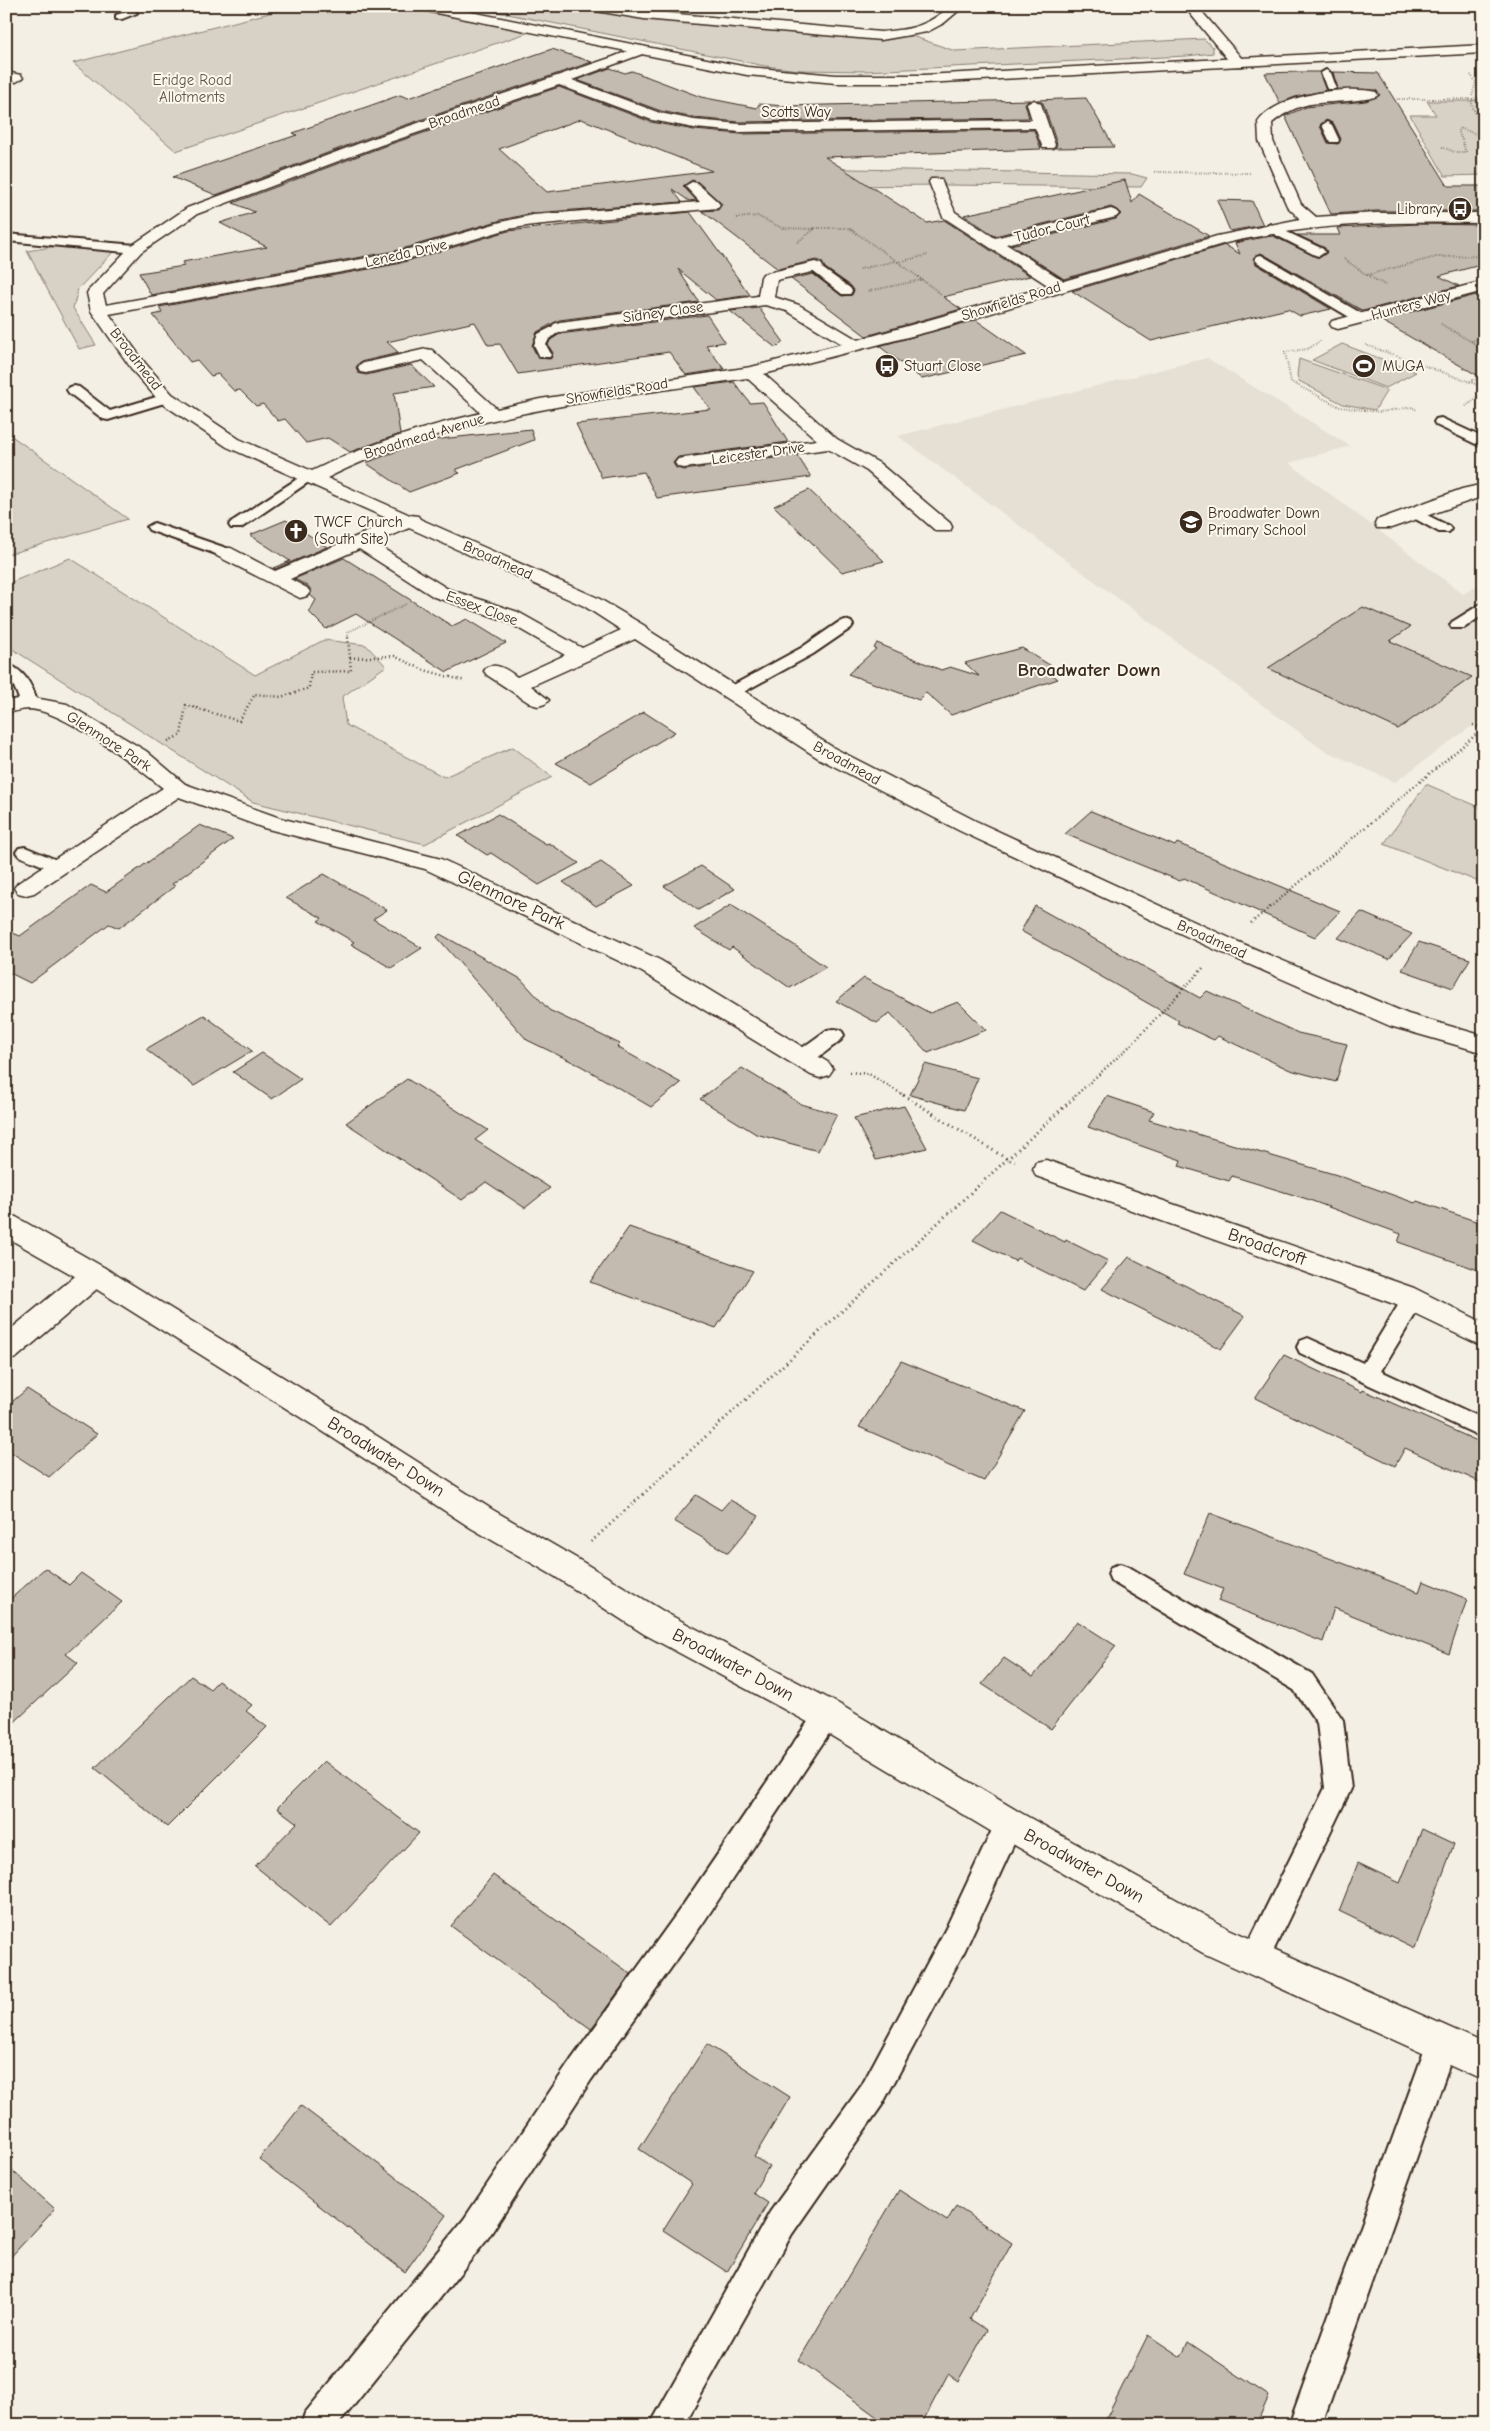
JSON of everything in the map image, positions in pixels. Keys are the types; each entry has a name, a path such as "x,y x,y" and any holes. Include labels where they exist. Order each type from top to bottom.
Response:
{"main road":[{"path":"420,6 453,9 640,50 747,71 836,79 924,79 1484,49"},
{"path":"590,6 881,36 916,32 939,22 958,6"},
{"path":"1190,6 1238,63"},
{"name":"Broadmead","path":"640,50 618,60 368,145 192,211 136,249 95,293 99,311 139,367 166,398 233,443 411,520 591,602 638,630 826,753 968,826 1225,945 1399,1020 1484,1045"},
{"name":"Scotts Way","path":"559,80 658,117 694,124 759,128 1041,124"},
{"path":"1331,87 1344,95"},
{"path":"1313,222 1294,206 1266,141 1265,122 1274,112 1304,101 1344,95 1371,95"},
{"path":"1034,104 1048,145"},
{"name":"Tudor Court","path":"936,182 948,214 1060,286"},
{"path":"692,186 729,218"},
{"name":"Leneda Drive","path":"99,311 397,257 506,225 533,220 713,205"},
{"name":"Tudor Court","path":"993,243 1111,214"},
{"name":"Showfields Road","path":"540,404 751,372 856,346 971,314 1222,239 1270,228 1313,222 1387,218 1484,218"},
{"path":"766,300 769,277 815,267"},
{"name":"Hunters Way","path":"1336,328 1360,318 1484,286"},
{"name":"Sidney Close","path":"560,326 766,300 793,308 856,346"},
{"path":"366,368 426,354 493,415"},
{"path":"751,372 831,443 873,468 943,527"},
{"name":"Broadmead Avenue","path":"310,477 360,456 445,427 540,404"},
{"name":"Leicester Drive","path":"684,462 831,443"},
{"path":"1384,524 1469,493 1484,490"},
{"path":"276,578 411,520"},
{"name":"Essex Close","path":"360,542 441,593 511,616 580,655"},
{"path":"224,552 300,592"},
{"path":"516,685 638,630"},
{"path":"494,671 538,700"},
{"name":"Glenmore Park","path":"6,707 29,703 59,709 138,756 177,789 272,823 433,864 651,966 811,1063"},
{"path":"26,888 177,789"},
{"name":"Broadcroft","path":"1046,1169 1413,1300 1484,1336"},
{"name":"Broadwater Down","path":"6,1224 95,1275 314,1411 482,1519 565,1566 656,1624 828,1715 1009,1824 1216,1941 1484,2062"},
{"path":"6,1350 95,1275"}],"lane":[{"path":"120,17 132,13 125,6"},
{"path":"1326,73 1331,87"},
{"path":"1327,125 1334,140"},
{"path":"1270,228 1320,252"},
{"path":"7,237 136,249"},
{"path":"1261,259 1360,318"},
{"path":"815,267 846,292"},
{"path":"545,354 540,345 543,337 560,326"},
{"path":"74,390 108,416 166,398"},
{"path":"1441,422 1484,444"},
{"path":"236,525 310,477"},
{"path":"1415,513 1444,529"},
{"path":"154,527 224,552"},
{"path":"1458,625 1484,607"},
{"path":"732,692 807,651 845,625"},
{"path":"6,669 19,678 28,694 29,703"},
{"path":"26,852 58,867"},
{"path":"811,1063 834,1035"},
{"path":"1367,1375 1413,1300"},
{"path":"1308,1347 1483,1429"},
{"path":"1120,1574 1303,1682 1330,1720 1338,1789 1255,1958"},
{"path":"317,2425 475,2230 581,2070 693,1914 828,1715"},
{"path":"666,2425 781,2223 872,2095 955,1940 1009,1824"},
{"path":"1305,2425 1442,2043"}],"path":[{"path":"1467,69 1476,82 1472,99 1472,111 1484,123"},
{"path":"1371,95 1381,99 1472,99 1484,97"},
{"path":"1442,146 1455,152 1466,152 1458,130 1460,128 1484,137"},
{"path":"1154,172 1280,173"},
{"path":"729,218 756,216 782,228 849,228 971,314"},
{"path":"812,228 815,230 795,244 821,263 815,267"},
{"path":"898,262 928,254"},
{"path":"1484,256 1436,257 1367,275 1484,349"},
{"path":"1441,422 1412,408 1380,412 1340,407 1291,382 1285,352 1308,348 1336,328 1484,387"},
{"path":"1471,342 1484,338"},
{"path":"1468,381 1484,377"},
{"path":"138,756 181,735 186,705 239,721 254,694 281,697 309,688 311,672 351,671 348,632 436,589"},
{"path":"350,658 394,656 424,670 474,683 516,685"},
{"path":"1473,725 1483,728"},
{"path":"565,1566 1130,1046 1225,945 1483,728"},
{"path":"811,1063 869,1074 1007,1159 1046,1169"}],"shaded area":[{"name":"Broadwater Down Primary School","path":"1207,358 1350,446 1289,463 1463,594 1484,582 1484,717 1395,782 1322,749 898,436"}],"green space":[{"name":"Eridge Road Allotments","path":"297,6 396,6 530,32 176,151 73,63"},
{"path":"468,6 632,6 643,16 895,37 912,36 955,51 1204,39 1213,47 1213,53 1187,56 865,71 799,70 765,66"},
{"path":"1484,99 1484,175 1445,176 1410,115 1436,115 1427,101 1471,101"},
{"path":"794,168 1132,174 1147,178 1141,187 839,186"},
{"path":"57,246 115,250 78,289 73,308 96,345 79,349 27,251"},
{"name":"MUGA","path":"1342,344 1416,372 1386,388 1312,360"},
{"path":"1299,359 1387,390 1375,410 1343,404 1299,381 1297,375"},
{"path":"6,432 128,519 6,555"},
{"path":"70,558 255,675 324,640 366,645 386,666 342,697 346,725 444,777 513,747 552,777 425,844 253,802 6,645 7,584"},
{"path":"1426,784 1484,809 1484,884 1384,844"}],"building":[{"path":"552,49 592,62 370,137 216,195 172,177 297,135 293,133 400,95 408,98"},
{"path":"610,68 625,73 632,71 701,97 757,108 759,104 785,106 1030,100 1025,103 1029,118 740,122 694,118 661,111 577,80"},
{"path":"1319,72 1326,90 1295,97 1280,103 1265,73"},
{"path":"1333,72 1378,73 1448,186 1484,186 1484,211 1376,211 1331,214 1285,116 1306,107 1366,101 1380,95 1376,90 1337,89","holes":["1326,120 1334,124 1341,139 1338,144 1328,143 1320,126"]},
{"path":"559,87 651,122 694,130 740,134 1034,130 1041,149 825,157 927,223 944,220 1030,276 943,297 961,309 866,336 791,279 813,274 842,296 852,295 854,290 851,286 825,268 822,262 816,260 778,269 702,211 718,210 722,204 698,182 692,180 683,186 696,200 689,201 672,189 682,202 533,213 501,220 395,251 151,295 139,273 184,266 182,262 267,247 220,223 255,212 233,203 382,147","holes":["581,119 712,171 547,192 499,149"]},
{"path":"1086,98 1114,147 1055,148 1057,144 1043,103 1037,100"},
{"path":"1125,180 1132,203 1139,194 1209,236 1064,279 1011,245 1116,219 1121,214 1117,210 1111,207 995,236 964,215"},
{"path":"1217,200 1252,201 1263,225 1230,231"},
{"path":"690,212 750,295 716,300 678,269 699,302 559,320 537,332 532,346 538,358 550,359 553,353 548,345 550,340 560,334 707,315 725,342 706,345 724,369 686,375 669,352 518,374 500,344 488,345 475,322 387,342 399,353 360,362 356,367 358,373 366,375 411,365 434,387 394,393 400,434 350,452 328,438 306,443 285,419 278,421 263,404 256,406 240,390 234,391 218,374 211,376 197,360 190,362 153,315 162,313 159,307 397,264 508,231"},
{"path":"1418,224 1484,225 1484,264 1439,276 1459,286 1363,311 1261,253 1253,258 1256,264 1331,309 1300,316 1288,309 1151,341 1072,291 1225,245 1240,254 1235,243 1259,238 1273,236 1319,258 1327,252 1325,248 1297,235 1340,235 1337,228"},
{"path":"1476,295 1484,299 1484,379 1380,320"},
{"path":"759,308 783,341 776,348 730,311"},
{"path":"976,320 1026,355 922,379 879,346"},
{"path":"734,382 750,403 763,402 788,442 678,457 673,463 676,468 684,470 797,455 811,477 657,498 644,472 602,478 576,424 710,409 694,387"},
{"path":"531,429 534,440 455,470 460,473 409,492 366,463 423,441"},
{"path":"809,490 884,561 842,572 774,506"},
{"path":"286,520 327,547 275,569 273,568 290,561 250,535"},
{"path":"344,558 452,626 467,619 506,643 447,672 356,614 326,629 309,612 316,600 310,595 312,591 308,586 294,579"},
{"path":"1363,607 1410,627 1390,641 1472,677 1398,729 1268,668"},
{"path":"877,643 941,670 950,667 979,676 965,663 1022,648 1056,669 1049,672 1058,679 951,715 926,693 919,700 848,674 876,649 874,648"},
{"path":"644,712 675,732 591,783 556,763"},
{"path":"1091,811 1175,846 1177,843 1340,911 1315,937 1184,878 1180,881 1065,834"},
{"path":"498,814 546,844 549,843 579,863 539,885 491,853 487,855 458,836"},
{"path":"200,825 233,839 172,884 175,886 119,928 109,924 30,983 6,971 6,930 20,936 91,885 106,892"},
{"path":"601,862 634,886 596,906 563,882"},
{"path":"701,866 735,889 698,910 664,886"},
{"path":"324,874 387,910 373,919 422,948 391,968 351,944 354,942 318,921 322,918 286,898"},
{"path":"731,905 826,967 790,988 732,947 729,950 694,928"},
{"path":"1035,906 1200,998 1207,991 1298,1033 1347,1044 1336,1082 1290,1070 1218,1036 1214,1040 1177,1023 1179,1021 1021,931"},
{"path":"1361,912 1412,934 1389,959 1338,938"},
{"path":"440,934 521,979 549,1010 620,1044 617,1047 681,1083 651,1107 581,1066 527,1040 437,937"},
{"path":"1419,942 1470,959 1453,988 1402,970"},
{"path":"864,978 930,1013 958,1002 986,1030 928,1053 890,1013 877,1023 836,1001"},
{"path":"204,1015 252,1051 194,1086 146,1049"},
{"path":"262,1053 301,1079 272,1099 233,1072"},
{"path":"925,1064 978,1078 964,1110 910,1095"},
{"path":"742,1068 801,1104 837,1114 818,1151 756,1134 700,1099"},
{"path":"407,1079 488,1130 475,1140 550,1188 525,1208 486,1182 462,1200 346,1123"},
{"path":"1107,1096 1154,1112 1149,1120 1337,1175 1415,1203 1417,1201 1484,1224 1484,1272 1398,1242 1401,1234 1307,1199 1232,1176 1229,1181 1179,1166 1181,1160 1088,1127"},
{"path":"904,1106 927,1148 876,1160 854,1118"},
{"path":"1000,1210 1108,1261 1083,1291 1017,1258 1015,1261 973,1240"},
{"path":"629,1227 753,1271 716,1328 590,1282"},
{"path":"1129,1257 1245,1316 1221,1349 1102,1289"},
{"path":"1284,1355 1362,1392 1363,1390 1484,1444 1484,1484 1405,1448 1395,1466 1255,1398"},
{"path":"901,1361 1025,1411 984,1481 859,1427"},
{"path":"27,1389 97,1434 49,1477 6,1449 6,1407"},
{"path":"696,1495 721,1510 730,1500 759,1516 728,1553 674,1521"},
{"path":"1210,1513 1419,1592 1423,1581 1467,1599 1449,1654 1334,1608 1323,1642 1218,1601 1223,1589 1184,1574"},
{"path":"45,1568 69,1585 81,1573 122,1602 66,1654 78,1663 6,1730 6,1603"},
{"path":"1077,1621 1116,1646 1051,1729 982,1684 1004,1658 1033,1677"},
{"path":"191,1676 210,1689 218,1681 252,1705 246,1711 267,1727 167,1827 95,1768"},
{"path":"324,1761 419,1833 331,1927 255,1866 297,1823 277,1808"},
{"path":"1422,1829 1454,1844 1415,1948 1339,1911 1358,1863 1400,1883"},
{"path":"493,1875 631,1974 591,2029 451,1926"},
{"path":"707,2044 790,2097 754,2157 769,2166 753,2193 768,2203 727,2272 663,2230 692,2184 639,2149"},
{"path":"301,2106 446,2215 405,2272 259,2159"},
{"path":"6,2165 55,2209 6,2262"},
{"path":"899,2190 947,2221 956,2206 1012,2243 970,2319 987,2330 958,2381 948,2374 921,2425 888,2425 799,2360"},
{"path":"1148,2335 1181,2357 1188,2342 1269,2396 1256,2425 1103,2425"}],"place":[{"name":"Library","path":"1460,209"},
{"name":"Stuart Close","path":"887,366"},
{"name":"MUGA","path":"1364,366"},
{"name":"Broadwater Down Primary School","path":"1191,522"},
{"name":"TWCF Church (South Site)","path":"296,531"}],"district":[{"name":"Broadwater Down","path":"1089,670"}]}
